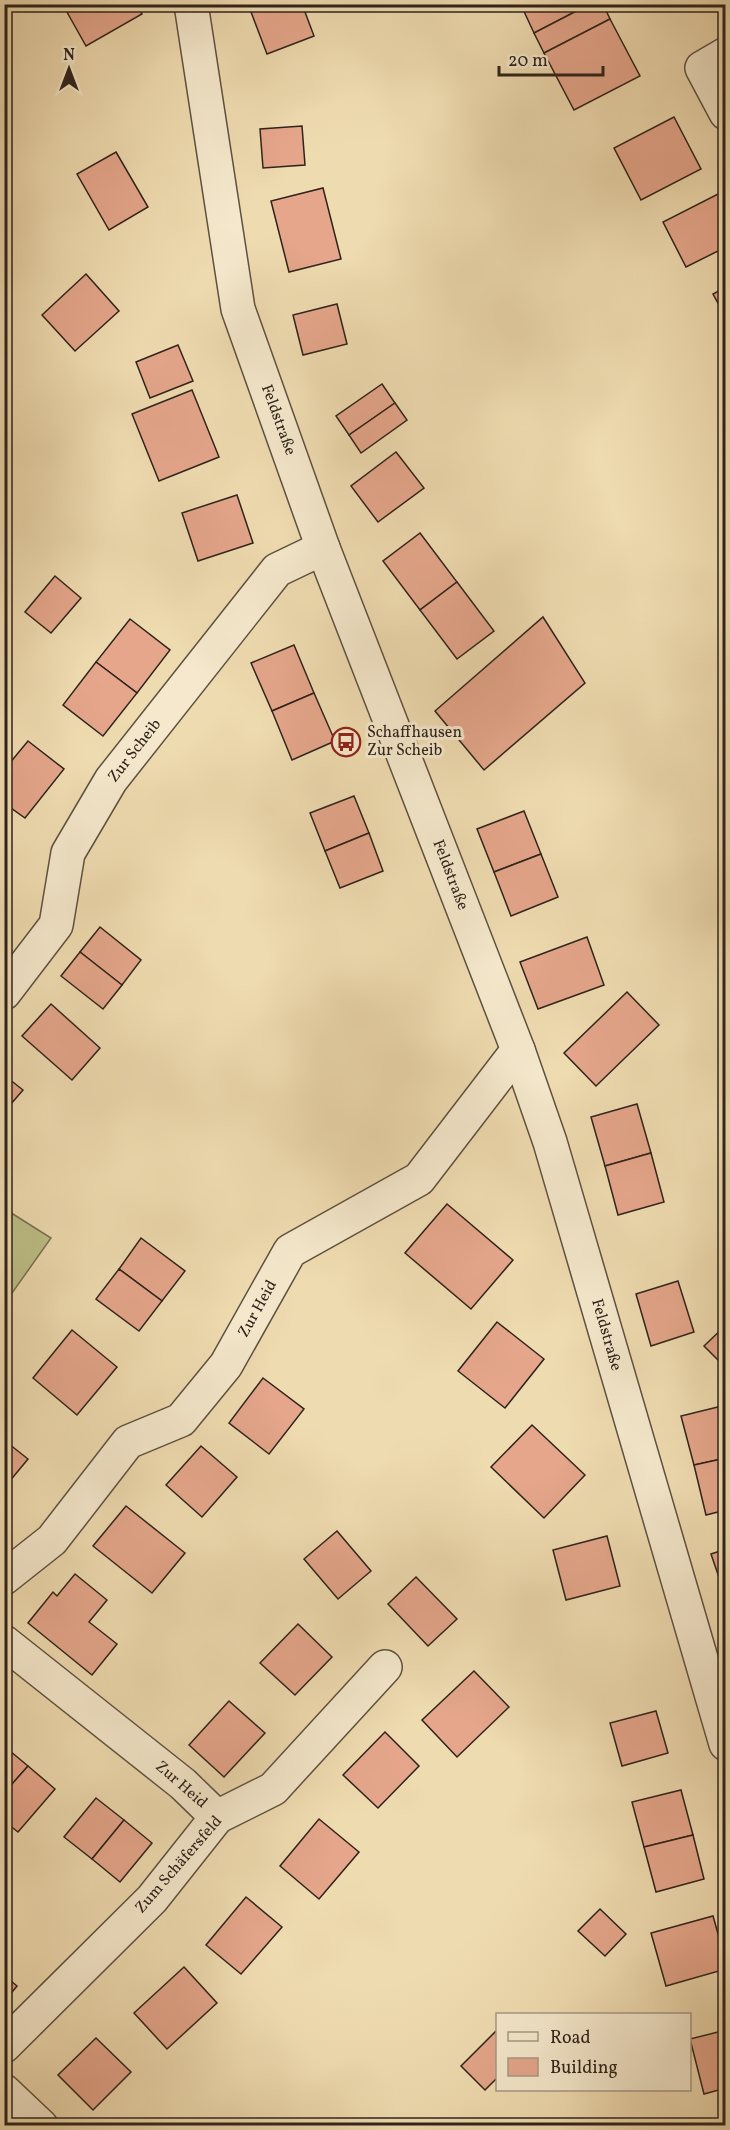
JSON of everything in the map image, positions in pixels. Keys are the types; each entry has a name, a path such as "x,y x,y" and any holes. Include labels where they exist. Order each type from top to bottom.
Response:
{"street":[{"name":"Feldstraße","path":"191,4 238,309 324,548 519,1050 550,1142 726,1744"},
{"path":"726,54 702,69 726,113"},
{"name":"Zur Scheib","path":"4,993 56,925 68,853 111,780 277,570 324,548"},
{"name":"Zur Heid","path":"4,1578 52,1539 128,1442 181,1420 226,1365 290,1251 420,1179 519,1050"},
{"name":"Zur Heid","path":"4,1642 183,1785 217,1817"},
{"name":"Zum Schäfersfeld","path":"4,2046 152,1899 217,1817 273,1788 385,1667"},
{"path":"4,2091 41,2126"}],"green space":[{"path":"5,1209 51,1238 5,1303"}],"building":[{"path":"136,4 142,14 86,46 63,5"},
{"path":"248,4 302,4 314,36 267,54"},
{"path":"522,4 590,4 534,33"},
{"path":"590,4 603,4 610,19 544,53 534,33"},
{"path":"610,19 640,76 574,110 544,53"},
{"path":"674,117 701,169 641,200 614,148"},
{"path":"302,126 305,165 263,168 260,129"},
{"path":"116,152 148,207 109,230 77,174"},
{"path":"323,188 341,259 289,272 271,201"},
{"path":"720,193 726,204 726,247 686,267 663,222"},
{"path":"86,274 119,311 75,351 42,315"},
{"path":"726,287 726,318 713,294"},
{"path":"337,304 347,344 303,355 293,315"},
{"path":"178,345 193,381 150,398 136,362"},
{"path":"382,384 395,403 349,435 336,416"},
{"path":"192,390 219,457 159,481 132,414"},
{"path":"395,403 407,420 361,453 349,435"},
{"path":"396,452 424,488 378,522 351,486"},
{"path":"237,495 253,543 198,561 182,513"},
{"path":"420,533 457,582 420,610 383,561"},
{"path":"55,576 81,598 51,633 25,612"},
{"path":"457,582 494,631 457,659 420,610"},
{"path":"543,617 585,683 484,770 435,711"},
{"path":"130,619 170,650 137,693 96,662"},
{"path":"294,645 314,693 272,711 251,663"},
{"path":"96,662 137,693 103,736 63,705"},
{"path":"314,693 335,741 292,760 272,711"},
{"path":"28,741 64,769 25,818 4,803 4,770"},
{"path":"354,796 369,833 325,851 310,813"},
{"path":"524,811 541,854 494,872 477,829"},
{"path":"369,833 383,871 340,888 325,851"},
{"path":"541,854 558,897 511,916 494,872"},
{"path":"100,927 141,960 122,985 80,952"},
{"path":"587,937 604,985 538,1009 520,962"},
{"path":"80,952 122,985 103,1009 61,976"},
{"path":"627,992 659,1025 596,1086 564,1053"},
{"path":"51,1004 100,1048 72,1080 22,1036"},
{"path":"4,1075 23,1090 4,1112"},
{"path":"637,1104 651,1153 605,1166 591,1117"},
{"path":"651,1153 664,1202 618,1215 605,1166"},
{"path":"447,1204 513,1260 471,1309 405,1253"},
{"path":"141,1238 185,1271 162,1301 119,1269"},
{"path":"119,1269 162,1301 139,1331 96,1299"},
{"path":"678,1281 694,1332 651,1346 636,1294"},
{"path":"497,1322 544,1359 505,1408 458,1371"},
{"path":"726,1325 726,1368 704,1346"},
{"path":"72,1330 117,1367 77,1415 33,1378"},
{"path":"263,1378 304,1409 269,1454 229,1423"},
{"path":"726,1405 726,1458 694,1465 681,1416"},
{"path":"532,1425 585,1475 544,1518 491,1467"},
{"path":"4,1440 28,1459 4,1488"},
{"path":"201,1446 237,1477 202,1517 166,1485"},
{"path":"726,1458 726,1510 706,1515 694,1465"},
{"path":"126,1506 185,1553 152,1593 93,1546"},
{"path":"337,1531 371,1571 338,1599 304,1559"},
{"path":"607,1536 620,1586 566,1600 553,1550"},
{"path":"726,1549 726,1598 711,1554"},
{"path":"75,1574 107,1600 89,1622 117,1644 92,1675 28,1623 53,1592 57,1596"},
{"path":"416,1577 457,1619 428,1646 388,1604"},
{"path":"298,1624 332,1657 295,1695 260,1663"},
{"path":"474,1671 509,1707 457,1757 422,1720"},
{"path":"229,1701 265,1733 224,1777 189,1745"},
{"path":"656,1711 668,1753 622,1766 610,1723"},
{"path":"385,1732 419,1766 378,1808 343,1775"},
{"path":"4,1746 28,1766 4,1793"},
{"path":"28,1766 55,1789 18,1832 4,1821 4,1793"},
{"path":"681,1790 693,1835 644,1847 632,1802"},
{"path":"96,1798 124,1820 92,1859 64,1837"},
{"path":"319,1819 359,1852 319,1899 280,1866"},
{"path":"124,1820 152,1843 120,1882 92,1859"},
{"path":"693,1835 704,1879 656,1892 644,1847"},
{"path":"246,1897 282,1927 241,1974 206,1945"},
{"path":"600,1909 626,1934 605,1956 578,1931"},
{"path":"713,1916 726,1969 666,1986 651,1933"},
{"path":"184,1967 217,2003 167,2049 134,2013"},
{"path":"4,1975 17,1986 4,2002"},
{"path":"726,2030 726,2088 704,2094 691,2039"},
{"path":"496,2031 496,2079 485,2090 461,2066"},
{"path":"96,2038 131,2072 93,2110 58,2075"}],"place":[{"name":"Schaffhausen Zur Scheib","path":"346,742"}]}
